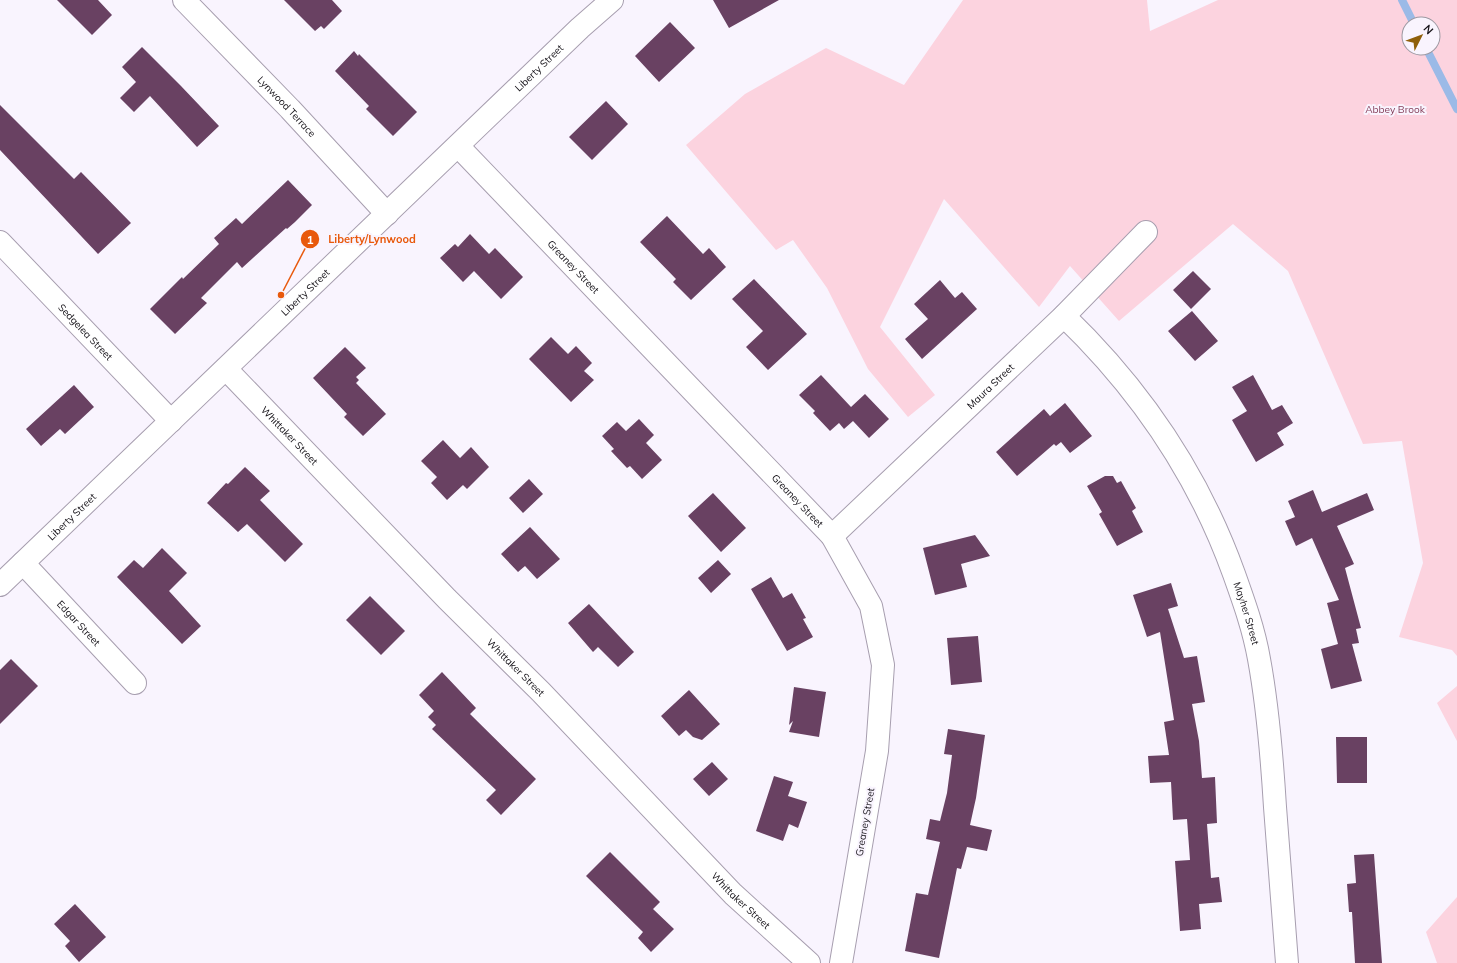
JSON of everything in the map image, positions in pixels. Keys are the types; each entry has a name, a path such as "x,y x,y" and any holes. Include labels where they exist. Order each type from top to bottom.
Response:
{"street":[{"name":"Lynwood Terrace","path":"184,0 290,109 387,214"},
{"name":"Liberty Street","path":"0,585 580,28 612,0"},
{"name":"Greaney Street","path":"458,146 832,536 871,606 883,665 877,751 840,963"},
{"name":"Maura Street","path":"832,536 1064,316 1146,232"},
{"name":"Sedgelea Street","path":"0,242 171,421"},
{"name":"Mayher Street","path":"1064,316 1100,352 1137,395 1169,442 1198,490 1223,544 1243,600 1259,658 1264,694 1272,768 1287,963"},
{"name":"Whittaker Street","path":"226,368 447,599 541,692 733,894 809,963"},
{"name":"Edgar Street","path":"23,563 135,683"}],"green space":[{"path":"963,0 1147,0 1150,31 1218,0 1457,0 1457,656 1452,650 1399,637 1423,563 1402,441 1363,444 1288,271 1233,224 1119,321 1070,266 1039,307 944,199 880,327 935,395 908,417 868,369 827,288 793,240 776,250 686,145 745,94 826,48 904,85"},
{"path":"1457,686 1457,741 1437,703"},
{"path":"1457,897 1457,963 1437,963 1426,932"}],"building":[{"path":"57,0 98,0 112,15 92,35"},
{"path":"284,0 332,0 342,11 324,29 321,26 315,31"},
{"path":"713,0 779,0 729,28"},
{"path":"670,22 695,48 659,82 635,56"},
{"path":"142,47 219,126 197,147 150,96 134,112 120,98 136,82 122,67"},
{"path":"354,51 358,56 359,54 417,112 393,136 366,109 369,106 335,71"},
{"path":"606,101 628,124 592,160 569,137"},
{"path":"0,105 74,179 81,172 131,223 98,254 0,150"},
{"path":"288,180 312,205 295,222 287,229 286,228 242,268 237,262 201,298 207,303 175,334 150,309 182,277 183,279 219,244 214,238 236,218 242,224"},
{"path":"667,216 703,254 709,248 726,267 691,300 673,282 676,279 640,242"},
{"path":"470,234 489,254 495,248 523,277 501,299 474,271 463,282 440,258 455,244 458,247"},
{"path":"1193,271 1211,289 1191,309 1173,290"},
{"path":"754,279 807,334 768,370 746,347 763,331 732,299"},
{"path":"940,280 955,298 962,292 977,309 922,359 905,339 928,319 914,304"},
{"path":"1192,311 1218,341 1195,361 1168,331"},
{"path":"551,337 568,354 576,346 592,363 584,371 594,380 571,402 529,359"},
{"path":"345,347 366,368 356,377 359,380 356,383 386,414 363,436 344,417 347,414 313,378"},
{"path":"821,375 851,407 865,394 889,419 869,438 853,421 844,429 839,423 830,431 813,413 815,411 799,395"},
{"path":"1253,375 1272,410 1282,405 1293,423 1277,433 1284,445 1256,462 1232,420 1247,411 1232,387"},
{"path":"74,385 94,407 65,434 60,429 41,446 26,429"},
{"path":"1065,403 1092,436 1070,453 1061,442 1056,446 1054,444 1017,476 996,452 1044,409 1050,416"},
{"path":"639,419 654,435 646,443 662,460 642,479 630,466 627,468 611,451 614,449 602,436 617,422 626,431"},
{"path":"443,440 460,458 471,447 489,467 467,489 463,485 447,500 431,483 437,477 421,461"},
{"path":"245,467 270,491 260,500 303,544 285,562 247,524 238,532 207,503 226,483 228,484"},
{"path":"1105,476 1113,476 1117,483 1121,481 1136,508 1132,511 1143,532 1117,546 1099,514 1102,512 1087,486"},
{"path":"529,479 543,494 523,513 509,498"},
{"path":"1313,490 1322,512 1367,493 1374,510 1337,526 1354,564 1345,568 1361,628 1356,629 1359,643 1352,644 1362,681 1331,689 1321,649 1338,644 1327,603 1339,600 1312,538 1296,546 1285,521 1295,517 1288,501"},
{"path":"713,493 746,528 721,552 688,516"},
{"path":"530,527 560,559 537,579 525,566 518,572 501,554"},
{"path":"975,535 990,556 961,564 967,587 935,595 923,548"},
{"path":"162,548 187,573 169,591 201,626 182,644 117,577 134,560 143,568"},
{"path":"718,560 731,574 711,593 698,578"},
{"path":"771,577 783,598 792,593 806,618 803,619 813,637 787,651 751,589"},
{"path":"1171,583 1178,606 1168,609 1184,658 1197,656 1205,702 1192,704 1199,741 1202,778 1215,777 1217,823 1207,824 1211,878 1219,877 1222,902 1199,904 1201,929 1180,931 1175,861 1190,860 1187,819 1173,820 1171,782 1150,783 1148,756 1169,755 1164,722 1174,720 1160,632 1147,637 1133,595"},
{"path":"370,596 405,631 381,655 346,620"},
{"path":"589,604 634,652 618,667 598,647 593,652 568,623"},
{"path":"978,636 982,682 951,685 947,638"},
{"path":"11,659 38,686 0,724 0,670"},
{"path":"442,672 476,708 470,714 536,779 501,815 486,800 496,790 432,729 436,725 428,717 434,711 419,695"},
{"path":"794,687 826,692 819,737 789,732 793,721 789,725"},
{"path":"689,690 720,724 702,740 693,737 686,730 679,736 661,716"},
{"path":"948,729 985,735 976,798 970,825 992,830 987,851 967,847 961,869 957,868 939,958 905,951 916,893 928,895 940,842 926,839 930,819 940,821 947,793 952,755 944,754"},
{"path":"1336,737 1367,737 1367,783 1337,783"},
{"path":"712,762 728,779 709,796 693,779"},
{"path":"774,776 793,782 788,796 807,802 798,828 789,824 783,841 756,831"},
{"path":"610,852 660,902 653,909 674,929 651,952 638,938 643,932 586,876"},
{"path":"1374,854 1382,963 1355,963 1352,912 1349,912 1347,884 1356,883 1354,855"},
{"path":"75,904 106,937 79,962 65,946 70,941 54,924"}],"waterway":[{"name":"Abbey Brook","path":"1402,0 1410,16"},
{"name":"Abbey Brook","path":"1430,56 1457,109"}],"place":[{"name":"Liberty/Lynwood","path":"281,295"}]}
